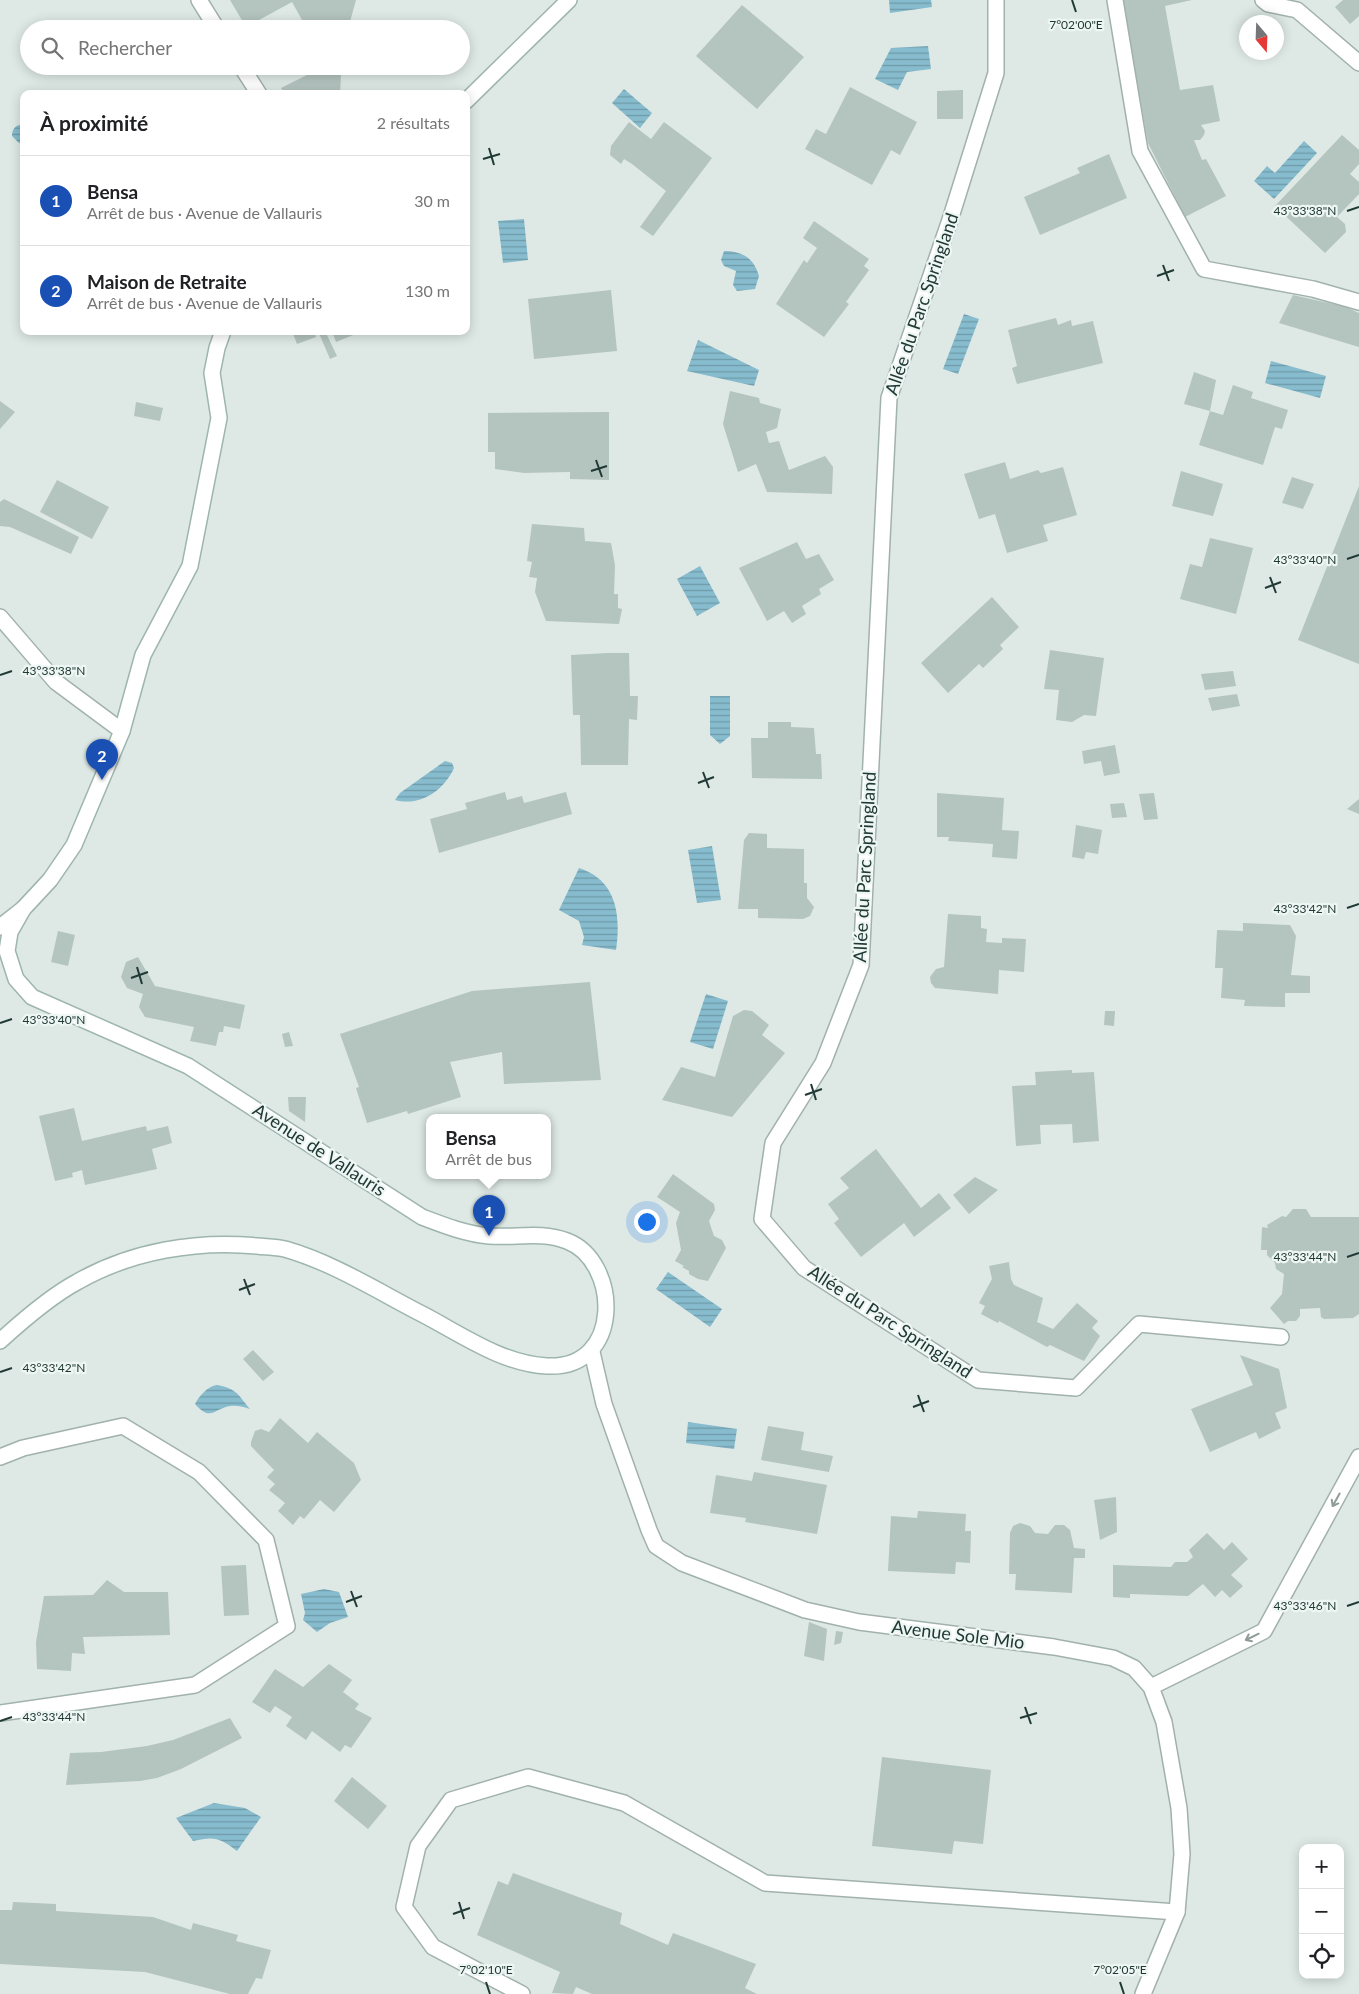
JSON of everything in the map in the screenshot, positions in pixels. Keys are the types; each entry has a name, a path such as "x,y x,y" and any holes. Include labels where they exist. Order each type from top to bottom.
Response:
{"street":[{"path":"199,0 212,20"},
{"path":"470,97 569,0"},
{"name":"Allée du Parc Springland","path":"996,0 996,73 952,217 889,398 861,965 822,1063 773,1143 762,1218 804,1268 978,1380 1076,1388 1139,1324 1281,1337"},
{"path":"1115,0 1140,151 1204,269 1313,289 1359,302"},
{"path":"1263,0 1268,4 1297,10 1359,63"},
{"path":"247,75 257,90"},
{"name":"Avenue de Vallauris","path":"222,335 212,373 219,418 190,566 143,655 122,731 74,845 50,880 23,909 10,932 7,951 16,979 32,997 188,1066 422,1217 450,1228 489,1236 535,1233 568,1241 589,1255 602,1283 606,1307 604,1330 592,1352"},
{"path":"0,617 56,682 122,731"},
{"path":"0,927 23,909"},
{"path":"0,1341 77,1282 138,1256 198,1245 239,1244 284,1249 335,1269 489,1350 519,1362 549,1366 574,1362 592,1352"},
{"name":"Avenue Sole Mio","path":"592,1352 604,1404 649,1530 656,1546 682,1562 805,1610 859,1622 1054,1647 1113,1658 1134,1668 1151,1687 1164,1722 1179,1808 1182,1854 1177,1912 1143,1994"},
{"path":"0,1457 23,1448 123,1426 199,1472 266,1540 287,1626 195,1685 0,1713"},
{"path":"1151,1687 1264,1631 1359,1457"},
{"path":"522,1994 433,1947 404,1907 418,1846 451,1800 528,1777 624,1803 765,1883 1177,1912"}],"water":[{"path":"889,0 931,0 932,7 890,13"},
{"path":"928,46 931,69 907,72 898,90 875,79 891,48"},
{"path":"624,89 652,113 640,128 612,103"},
{"path":"20,125 20,143 12,136 17,126"},
{"path":"1304,141 1317,153 1274,199 1254,181 1267,166 1275,173"},
{"path":"524,219 528,260 503,263 498,221"},
{"path":"724,251 742,254 754,264 759,276 755,289 737,291 733,285 736,271 724,266 721,260"},
{"path":"964,314 979,319 958,374 943,369"},
{"path":"698,340 759,370 754,386 687,371"},
{"path":"1271,361 1326,376 1320,398 1265,383"},
{"path":"700,566 720,603 697,616 677,579"},
{"path":"710,696 730,696 730,736 720,744 710,735"},
{"path":"445,761 452,763 454,768 438,790 422,799 414,801 395,800 400,793"},
{"path":"712,846 721,900 697,903 688,850"},
{"path":"579,868 602,881 614,901 618,925 616,950 582,945 584,937 579,921 559,910"},
{"path":"706,994 728,1001 713,1049 690,1042"},
{"path":"668,1272 722,1309 710,1327 656,1289"},
{"path":"217,1385 234,1391 250,1409 230,1406 209,1413 200,1409 195,1404 201,1395 207,1389"},
{"path":"688,1422 737,1429 734,1449 686,1443"},
{"path":"324,1589 339,1592 348,1617 330,1623 317,1632 303,1620 305,1613 301,1594"},
{"path":"214,1803 245,1808 261,1817 237,1851 217,1839 193,1841 176,1818"}],"building":[{"path":"230,0 356,0 350,20 302,20 292,2 259,20 242,20"},
{"path":"1122,0 1192,0 1165,6 1180,90 1213,85 1220,121 1201,125 1205,131 1204,135 1200,140 1194,140 1202,160 1206,159 1226,196 1185,217 1148,143"},
{"path":"1343,0 1359,0 1359,16 1350,24 1335,7"},
{"path":"742,5 804,57 757,109 696,56"},
{"path":"307,75 341,75 340,90 282,90 281,88"},
{"path":"850,87 917,122 900,155 891,150 872,185 805,149 816,129 826,134"},
{"path":"963,90 963,119 937,119 937,91"},
{"path":"629,122 651,139 664,122 712,158 653,236 640,227 666,191 632,164 624,159 621,164 610,155 611,146"},
{"path":"1342,135 1359,150 1359,164 1350,174 1359,182 1359,194 1337,217 1345,224 1346,232 1325,253 1275,206"},
{"path":"1109,154 1127,198 1040,235 1024,197 1080,173 1077,168"},
{"path":"814,221 869,259 864,266 869,270 846,302 849,304 824,337 776,304 804,260 807,263 817,248 803,238"},
{"path":"611,290 617,351 534,359 528,299"},
{"path":"1293,295 1346,307 1359,313 1359,347 1279,323"},
{"path":"1056,318 1058,325 1071,320 1072,326 1093,321 1103,363 1017,384 1012,368 1017,366 1008,330"},
{"path":"294,335 315,335 316,337 297,344"},
{"path":"320,335 327,335 337,356 330,359"},
{"path":"333,335 353,335 336,342"},
{"path":"1194,372 1216,380 1210,411 1184,404"},
{"path":"1233,385 1253,392 1251,398 1288,410 1282,429 1275,427 1263,465 1199,445 1210,411 1223,415"},
{"path":"730,391 759,398 760,403 781,409 777,428 766,432 769,443 779,441 789,470 825,456 833,467 832,494 767,492 756,464 738,472 723,424"},
{"path":"0,401 15,412 0,429"},
{"path":"136,402 163,408 160,421 134,416"},
{"path":"609,412 609,480 570,479 570,472 524,473 495,469 495,452 488,452 488,413"},
{"path":"1005,462 1010,479 1038,470 1041,473 1063,467 1077,515 1043,525 1048,541 1007,553 995,514 979,519 964,474"},
{"path":"1181,471 1223,484 1213,516 1172,506"},
{"path":"1292,477 1314,484 1303,509 1282,503"},
{"path":"57,480 109,507 92,539 40,512"},
{"path":"1359,486 1359,664 1298,640"},
{"path":"4,499 79,537 71,554 10,527 0,526 0,502"},
{"path":"532,524 584,528 585,541 611,543 615,565 614,594 618,594 618,608 622,609 619,624 546,621 535,592 537,578 529,577 532,562 527,561"},
{"path":"1210,538 1253,548 1236,614 1180,599 1190,564 1202,567"},
{"path":"797,542 806,559 819,554 834,580 819,589 821,594 802,606 806,614 792,623 784,611 767,621 739,568"},
{"path":"992,597 1019,627 1000,645 1003,649 983,668 979,664 948,693 921,663"},
{"path":"1050,650 1104,658 1096,716 1084,715 1072,722 1056,720 1059,690 1044,689"},
{"path":"629,653 630,696 638,696 637,720 629,719 628,765 581,765 580,715 573,715 571,655"},
{"path":"1233,671 1236,686 1205,690 1201,674"},
{"path":"1237,694 1240,706 1212,711 1208,698"},
{"path":"768,722 791,722 791,727 814,728 816,754 821,754 822,779 752,778 751,738 768,738"},
{"path":"1115,745 1120,773 1104,776 1101,761 1084,764 1082,751"},
{"path":"505,792 507,800 522,796 524,803 566,792 572,814 439,853 430,819 467,809 465,803"},
{"path":"937,793 1004,798 1002,830 1019,831 1017,859 992,857 993,844 948,841 949,837 937,837"},
{"path":"1154,793 1158,819 1144,820 1139,794"},
{"path":"1359,799 1359,814 1347,809"},
{"path":"1124,803 1127,817 1112,818 1110,804"},
{"path":"1076,825 1102,830 1098,854 1086,852 1084,859 1072,857"},
{"path":"749,833 767,834 767,848 804,849 804,883 807,883 807,898 814,907 810,916 803,919 758,918 758,909 738,909 744,840"},
{"path":"948,914 981,916 981,928 987,929 986,942 1002,943 1002,938 1026,939 1024,972 999,970 998,994 935,988 931,983 930,977 936,969 944,967"},
{"path":"1243,923 1290,925 1296,936 1291,975 1310,976 1310,993 1285,993 1285,1007 1244,1006 1245,1000 1221,998 1223,968 1215,968 1217,930 1243,931"},
{"path":"58,931 75,935 68,966 51,962"},
{"path":"138,957 155,986 245,1005 240,1029 224,1026 223,1032 219,1032 216,1046 190,1041 194,1027 145,1017 139,1007 143,994 127,988 121,977 126,962"},
{"path":"590,982 601,1080 504,1084 502,1052 450,1062 461,1097 408,1114 407,1111 367,1123 356,1088 359,1087 340,1034 472,991"},
{"path":"744,1010 752,1011 769,1025 762,1035 785,1053 732,1117 662,1100 681,1067 715,1077 733,1016"},
{"path":"1105,1011 1115,1011 1114,1026 1104,1025"},
{"path":"289,1032 293,1046 285,1047 282,1034"},
{"path":"1072,1070 1072,1073 1094,1072 1099,1141 1073,1143 1072,1124 1040,1125 1041,1144 1016,1146 1012,1086 1036,1085 1035,1072"},
{"path":"288,1097 306,1097 305,1122 289,1111"},
{"path":"74,1108 82,1141 146,1126 147,1131 168,1126 172,1143 152,1149 157,1169 85,1185 82,1170 72,1173 73,1177 55,1181 39,1116"},
{"path":"876,1149 921,1208 939,1193 951,1208 914,1237 904,1223 861,1257 834,1223 839,1219 828,1204 849,1188 840,1178"},
{"path":"673,1174 714,1204 715,1210 709,1221 714,1236 722,1240 726,1248 708,1281 698,1279 689,1274 689,1271 682,1267 684,1266 675,1261 681,1250 676,1223 680,1212 657,1197"},
{"path":"975,1177 998,1190 969,1214 953,1195"},
{"path":"1293,1209 1306,1209 1311,1217 1359,1217 1359,1314 1353,1318 1324,1319 1321,1317 1320,1308 1300,1309 1300,1316 1296,1321 1288,1321 1284,1324 1270,1308 1282,1294 1284,1274 1276,1269 1275,1263 1267,1255 1267,1250 1261,1250 1262,1227 1268,1228 1267,1225 1282,1216 1286,1217"},
{"path":"1009,1262 1011,1279 1014,1285 1043,1298 1037,1322 1053,1329 1077,1303 1098,1321 1092,1328 1100,1336 1084,1361 1050,1345 1047,1347 999,1321 998,1323 981,1314 985,1306 979,1303 992,1279 989,1266"},
{"path":"253,1350 274,1372 263,1381 243,1359"},
{"path":"1240,1355 1279,1369 1287,1408 1275,1413 1281,1428 1259,1439 1256,1432 1210,1452 1191,1409 1253,1385"},
{"path":"280,1418 308,1443 317,1432 354,1463 361,1480 334,1512 320,1500 304,1519 300,1516 293,1525 278,1511 285,1503 269,1490 275,1484 267,1477 274,1470 251,1446 251,1442 255,1431 261,1429 269,1432"},
{"path":"768,1426 804,1432 801,1450 833,1456 829,1472 761,1460"},
{"path":"754,1472 827,1485 817,1534 745,1522 746,1518 710,1513 716,1475 752,1481"},
{"path":"1116,1497 1117,1532 1100,1540 1094,1500"},
{"path":"918,1511 966,1514 965,1531 971,1531 970,1563 956,1562 955,1574 888,1571 891,1516 917,1518"},
{"path":"1020,1523 1030,1526 1035,1533 1048,1534 1055,1525 1064,1525 1070,1530 1074,1548 1085,1549 1085,1558 1074,1558 1072,1593 1015,1590 1016,1574 1009,1574 1010,1533 1013,1526"},
{"path":"1207,1533 1224,1550 1232,1542 1248,1559 1231,1575 1243,1586 1230,1598 1222,1590 1215,1597 1203,1584 1188,1596 1130,1594 1130,1598 1113,1597 1113,1565 1171,1567 1175,1562 1187,1562 1193,1557 1189,1550"},
{"path":"246,1565 249,1615 224,1616 221,1566"},
{"path":"107,1580 124,1592 168,1592 170,1635 83,1637 85,1654 72,1653 71,1671 37,1669 36,1642 44,1596 93,1595"},
{"path":"809,1622 827,1629 824,1661 804,1656"},
{"path":"836,1631 843,1632 841,1643 834,1645"},
{"path":"329,1664 352,1680 343,1692 359,1704 355,1709 372,1718 351,1748 345,1745 340,1752 312,1731 306,1740 286,1726 292,1717 275,1706 270,1713 252,1702 275,1669 303,1687"},
{"path":"230,1718 242,1738 181,1769 157,1778 140,1781 66,1785 70,1753 101,1752 147,1746 173,1740"},
{"path":"882,1757 991,1770 983,1844 954,1841 952,1854 872,1846"},
{"path":"352,1777 387,1806 368,1829 334,1801"},
{"path":"513,1873 622,1913 620,1924 668,1945 673,1933 756,1964 745,1988 757,1994 592,1994 576,1987 573,1994 552,1993 560,1972 477,1935 498,1881 508,1885"},
{"path":"13,1902 56,1904 56,1911 153,1917 191,1930 193,1923 238,1935 236,1941 271,1950 262,1979 256,1978 248,1994 230,1994 145,1972 0,1964 0,1910 12,1910"}],"place":[{"name":"Maison de Retraite","path":"102,780"},
{"name":"Bensa","path":"489,1236"}]}
